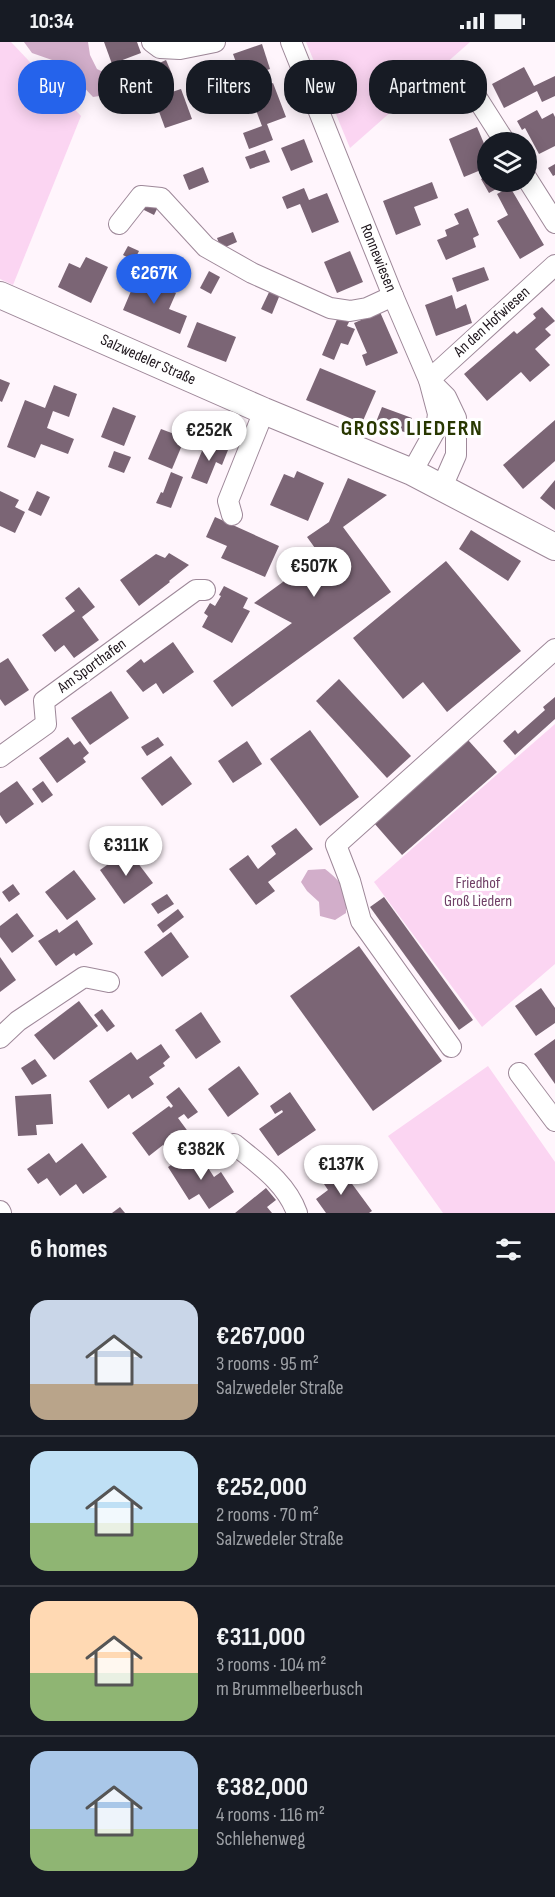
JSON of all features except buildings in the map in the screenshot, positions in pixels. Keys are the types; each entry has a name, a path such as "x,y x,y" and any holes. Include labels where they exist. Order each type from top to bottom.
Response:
{"main road":[{"name":"Salzwedeler Straße","path":"0,295 264,411 412,472 555,547"}],"street":[{"path":"152,42 160,48 180,49 215,42"},
{"name":"Ronnewiesen","path":"291,42 429,380 438,414 436,429 412,472"},
{"path":"487,113 499,132"},
{"path":"535,192 555,223"},
{"path":"118,224 141,196 161,198 206,248 252,273 330,308 350,311 367,308 393,296"},
{"name":"An den Hofwiesen","path":"429,380 555,265"},
{"path":"429,380 446,397 456,418 456,455 442,487"},
{"path":"232,515 228,501 264,411"},
{"name":"Am Sporthafen","path":"0,757 46,724 44,701 196,590 205,590"},
{"path":"451,1047 361,921 350,880 336,845 555,649"},
{"path":"0,1038 18,1021 84,977 109,982"},
{"path":"519,1073 555,1121"},
{"path":"234,1144 280,1184 293,1202 297,1213"}],"green space":[{"path":"0,42 11,42 28,60 18,60 18,114 79,114 81,116 13,285 0,279"},
{"path":"306,42 470,42 450,60 369,60 369,114 388,114 350,148 336,114 357,114 357,60 313,60"},
{"name":"Friedhof Groß Liedern","path":"555,724 555,964 482,1027 374,882"},
{"path":"488,1066 555,1162 555,1213 443,1213 388,1136"}],"shaded area":[{"path":"24,42 88,42 90,55 98,70 98,96 93,97 86,90 86,60 52,60 32,53"},
{"path":"325,869 340,883 346,898 346,913 335,920 320,916 319,902 301,882 308,870"}],"district":[{"name":"GROSS LIEDERN","path":"412,428"}]}
